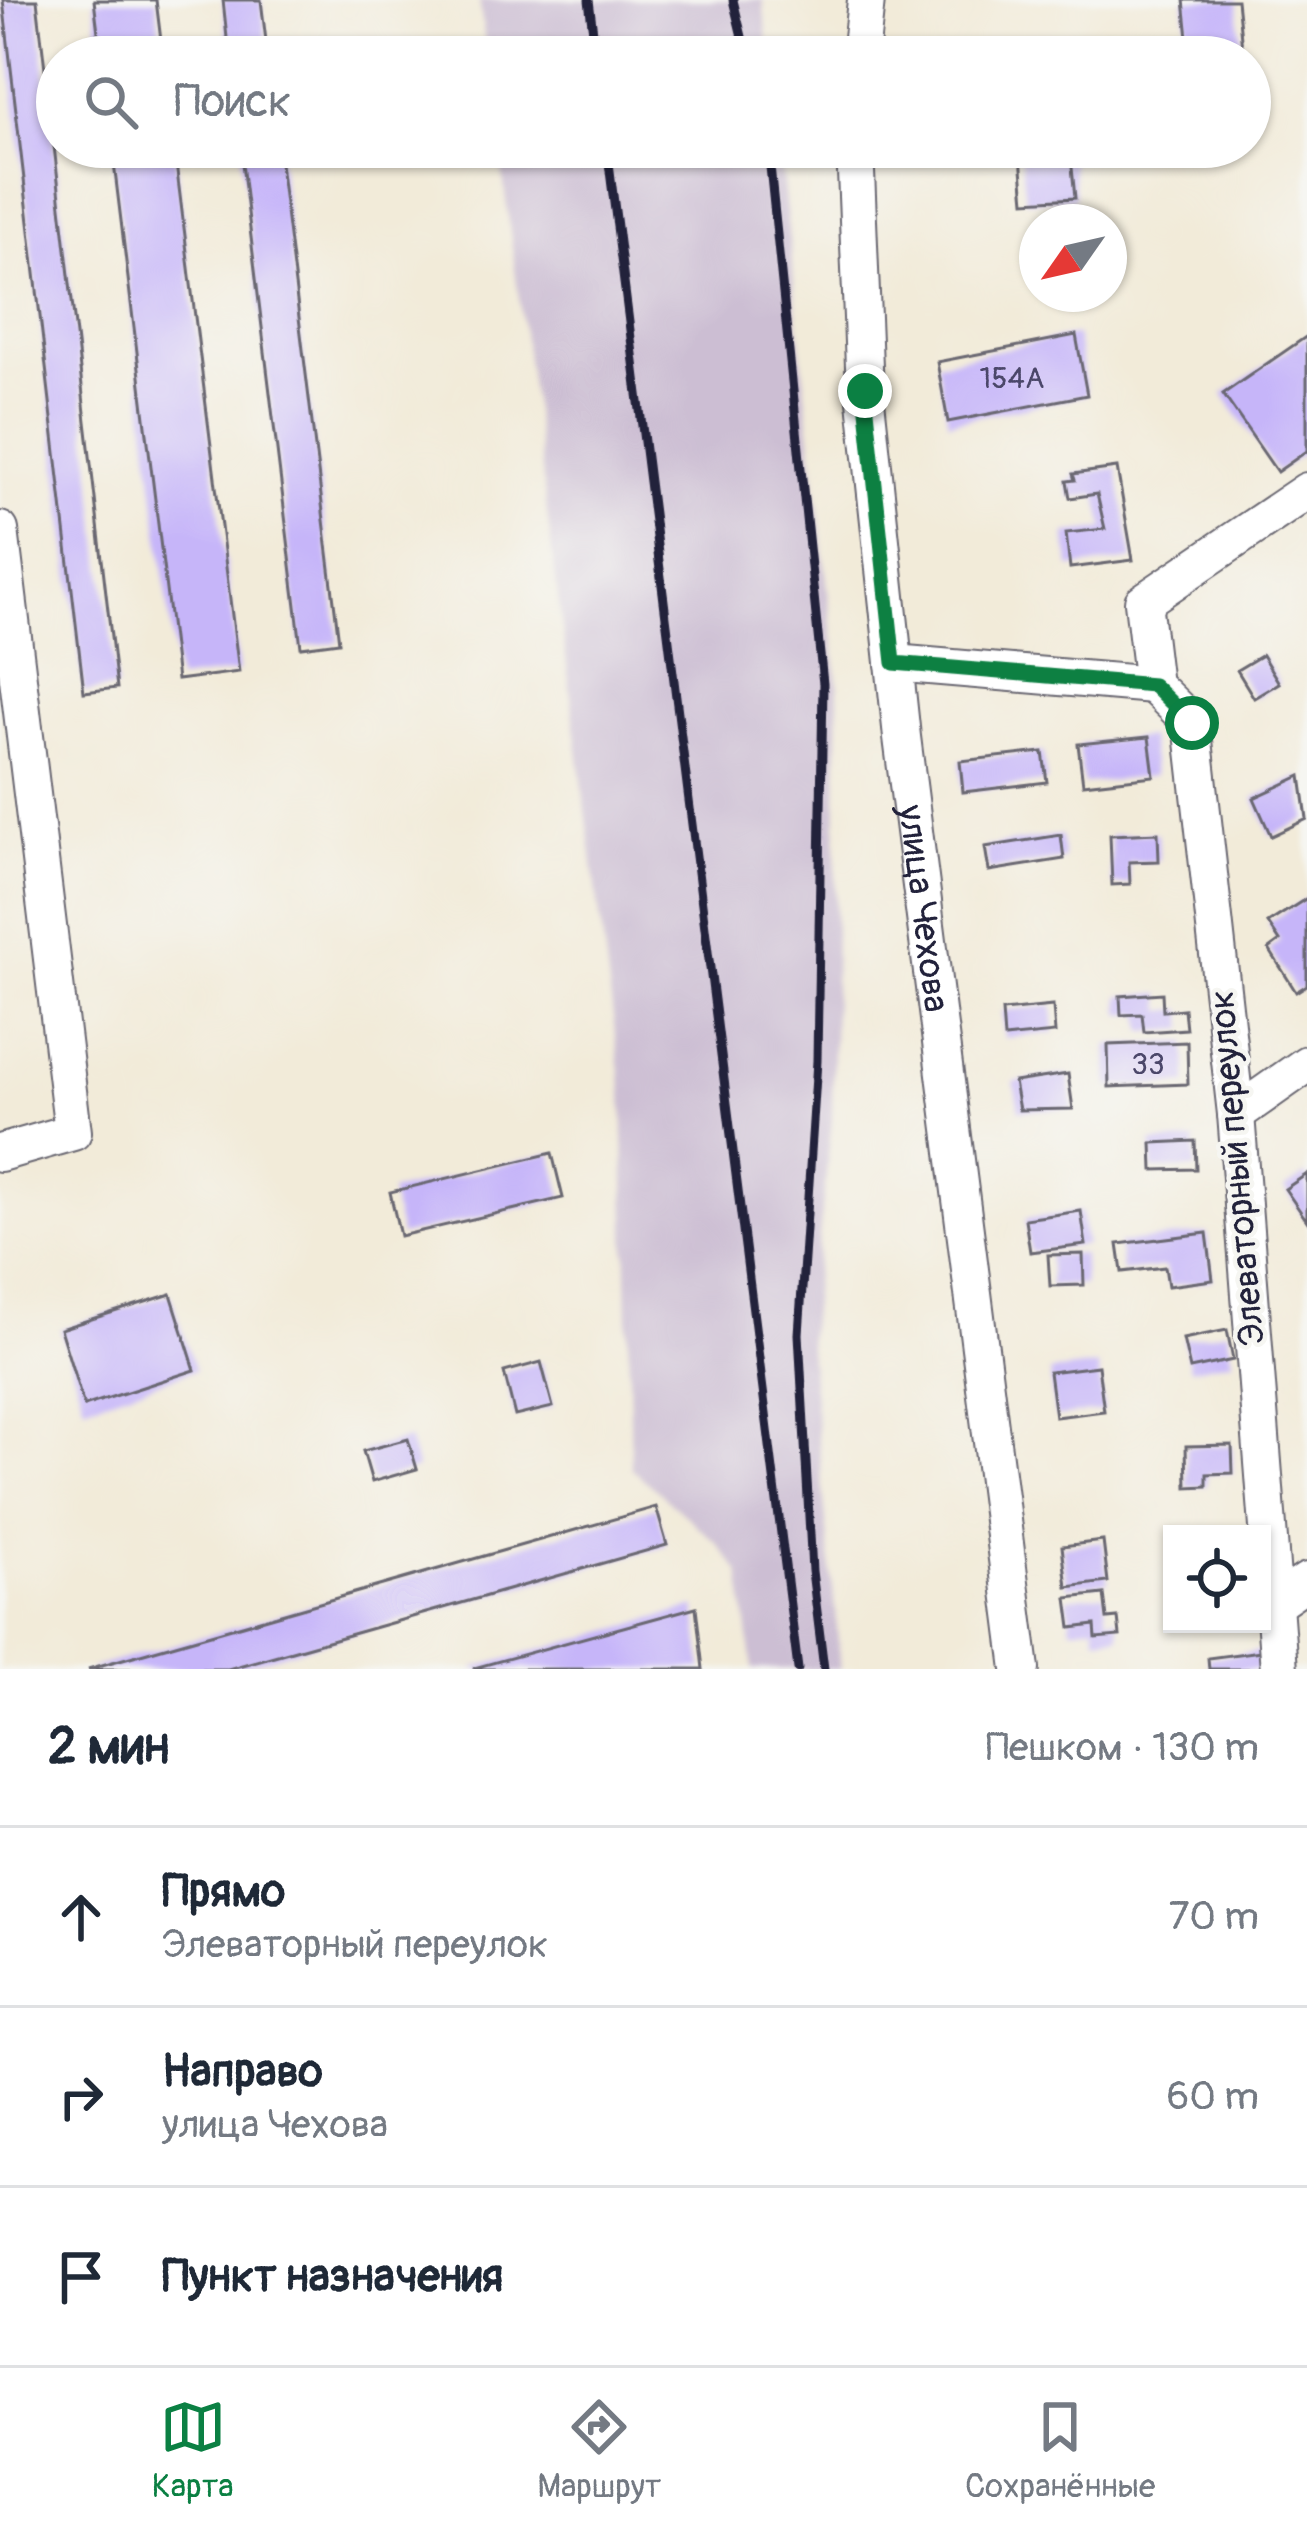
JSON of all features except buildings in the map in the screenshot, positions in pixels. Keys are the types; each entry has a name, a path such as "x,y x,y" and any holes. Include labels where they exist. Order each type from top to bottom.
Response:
{"street":[{"path":"862,36 866,0"},
{"name":"улица Чехова","path":"856,168 865,391 894,663 1021,1669"},
{"path":"894,663 1153,685 1144,602 1307,491"},
{"path":"0,530 73,1132 0,1153"},
{"name":"Элеваторный переулок","path":"1153,685 1192,723 1236,1114 1279,1669"},
{"path":"1236,1114 1307,1064"},
{"path":"1272,1605 1307,1581"}],"shaded area":[{"path":"479,0 763,0 767,36 484,36"},
{"path":"502,168 781,168 839,689 832,1121 808,1338 841,1669 753,1669 740,1573 716,1542 631,1468 623,1094"}],"railway":[{"path":"589,0 593,36"},
{"path":"733,0 742,36"},
{"path":"610,168 798,1669"},
{"path":"770,168 823,684 817,1061 799,1334 812,1571 824,1669"}],"route":[{"path":"865,391 894,663 1153,685 1192,723"}]}
